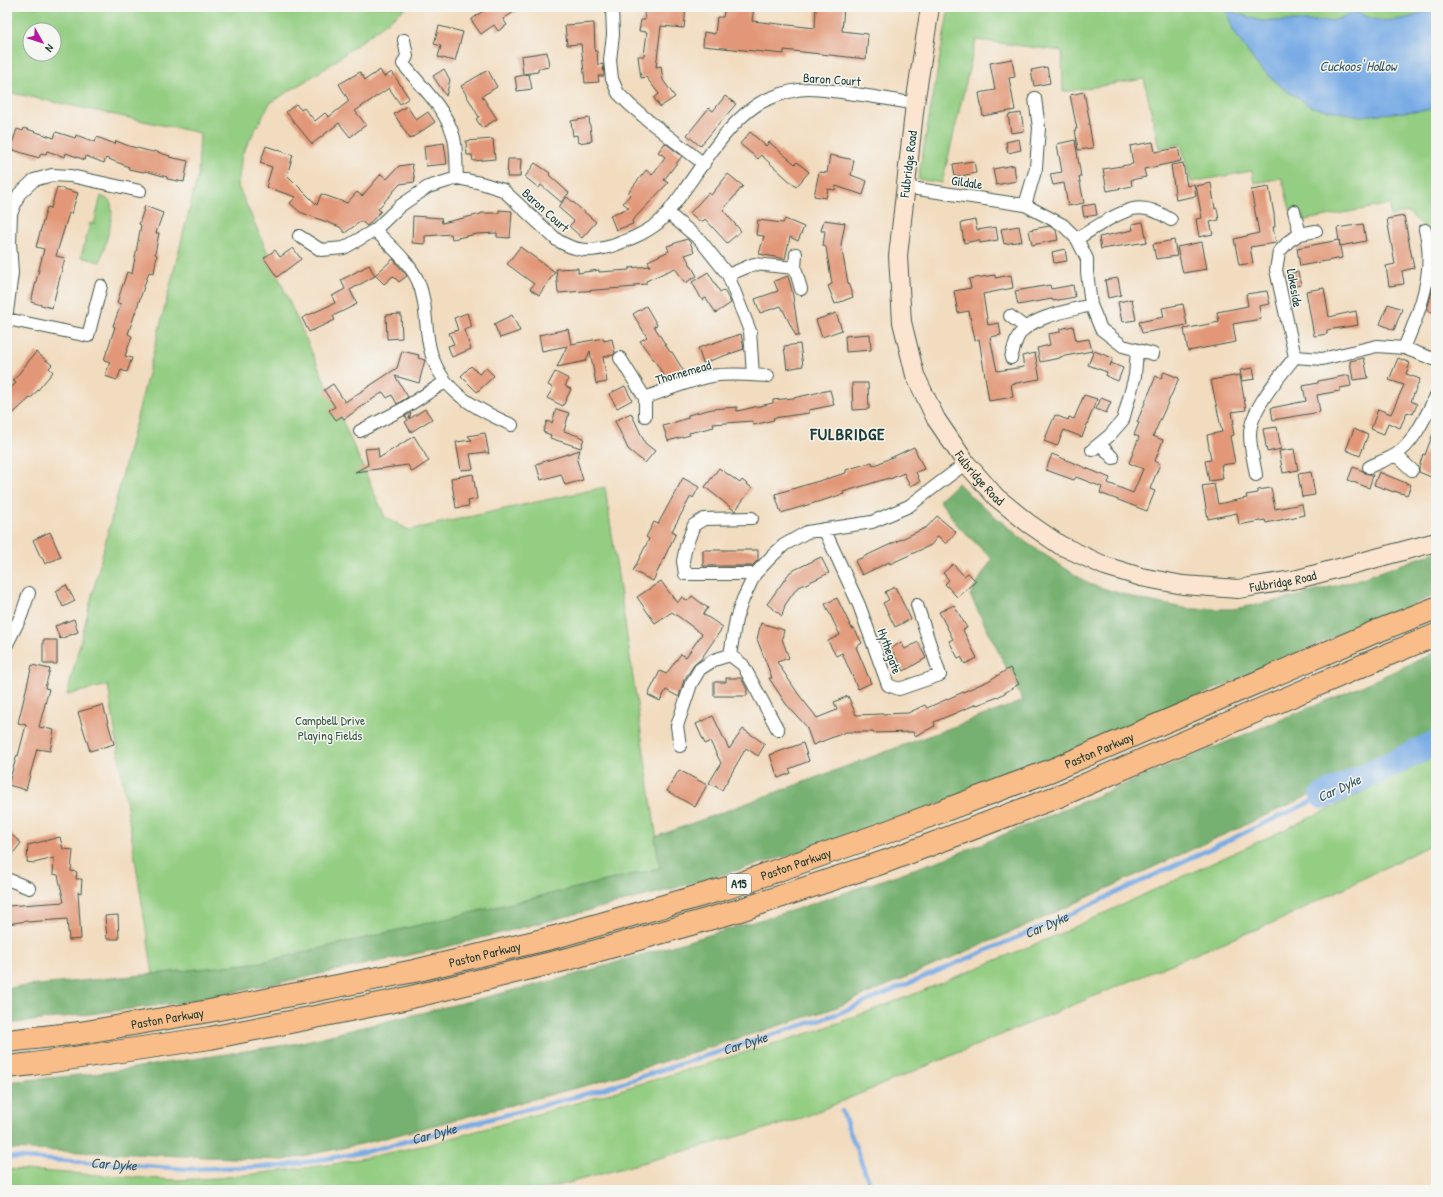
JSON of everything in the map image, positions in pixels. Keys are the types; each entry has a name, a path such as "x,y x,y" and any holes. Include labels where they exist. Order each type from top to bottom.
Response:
{"highway":[{"name":"Paston Parkway","path":"7,1041 80,1033 171,1018 414,971 555,937 728,888 884,833 1052,770 1375,632 1436,608"},
{"name":"Paston Parkway","path":"7,1067 210,1038 399,1000 568,959 737,911 886,861 1058,796 1387,655 1436,636"}],"street":[{"path":"612,7 613,35 610,60 612,79 618,93 650,122 704,164"},
{"name":"Fulbridge Road","path":"930,7 914,104 904,187 898,256 902,322 915,375 936,419 966,464 996,497 1028,523 1060,545 1105,566 1141,577 1183,586 1238,589 1298,579 1436,542"},
{"path":"404,40 406,56 403,64 436,104 447,120 454,138 457,178"},
{"name":"Baron Court","path":"299,236 321,250 344,248 375,230 400,206 428,187 457,178 481,183 502,190 565,246 587,251 620,243 650,229 668,213 739,118 762,102 798,90 809,89 875,97 914,104"},
{"path":"1025,205 1036,168 1039,128 1035,98"},
{"path":"7,312 12,273 9,243 11,214 19,194 34,180 52,175 71,176 140,191"},
{"name":"Gildale","path":"904,187 1025,205 1062,225 1077,239 1087,259 1091,305 1101,329 1123,346 1153,354"},
{"path":"1077,239 1108,220 1133,209 1147,209 1161,214 1171,220"},
{"path":"1294,211 1300,234"},
{"path":"668,213 700,240 728,275 750,330 753,375"},
{"path":"375,230 409,267 417,280 426,308 431,356 445,382 462,398 512,425"},
{"path":"1404,348 1418,314 1428,271 1429,244 1425,230"},
{"name":"Lakeside","path":"1295,357 1276,270 1279,252 1289,241 1300,234 1316,231"},
{"path":"796,254 795,268 801,289"},
{"path":"728,275 754,264 795,268"},
{"path":"7,319 88,336 101,286"},
{"path":"1011,358 1020,334 1030,324 1045,318 1091,305"},
{"path":"1010,316 1026,328"},
{"path":"1256,475 1250,434 1253,417 1295,357 1322,359 1377,346 1404,348 1436,360"},
{"path":"1113,458 1096,447 1109,436 1123,420 1135,376 1137,350"},
{"name":"Thornemead","path":"620,358 644,398 645,416"},
{"name":"Thornemead","path":"644,398 712,376 737,374 768,376"},
{"path":"360,431 401,410 445,382"},
{"path":"1369,467 1396,454 1403,448 1416,433 1436,396"},
{"path":"1396,454 1412,470"},
{"path":"730,655 736,619 743,599 755,574 784,545 807,532 872,522 909,506 966,464"},
{"path":"752,518 704,519 694,525 686,546 683,561 685,574 755,574"},
{"name":"Hythegate","path":"824,529 858,605 888,685 899,689 940,676 917,605"},
{"path":"7,644 22,616 30,593"},
{"path":"730,655 743,665 778,730"},
{"path":"680,746 677,726 691,684 700,669 714,660 730,655"},
{"path":"7,879 29,888"}],"green space":[{"name":"Campbell Drive Playing Fields","path":"7,7 407,7 326,68 270,103 242,154 238,186 385,517 409,530 605,487 661,868 263,962 153,974 108,685 67,695 198,175 200,133 7,92"},
{"path":"949,7 1436,7 1436,238 1408,212 1390,216 1391,204 1305,220 1299,209 1290,210 1282,178 1254,183 1252,171 1191,182 1181,144 1159,148 1144,79 1063,92 1062,51 976,40 942,183 918,179"},
{"path":"101,196 106,198 111,204 112,216 100,262 81,257 90,223 94,224"},
{"path":"958,483 975,500 1027,543 1089,584 1142,600 1189,609 1233,609 1287,599 1363,578 1436,552 1436,595 1336,636 1053,760 846,839 661,892 438,949 187,1002 7,1024 7,988 263,962 660,868 655,837 1023,701 970,595 992,559 959,527 939,500"},
{"path":"1436,652 1436,737 1019,929 832,1009 595,1083 366,1143 283,1160 7,1149 7,1082 101,1073 298,1043 560,979 797,909 952,856 1362,686"},
{"path":"1436,757 1436,842 1280,920 797,1120 539,1190 7,1190 7,1169 176,1180 218,1178 334,1164 427,1145 580,1102 819,1030 912,995 1057,935 1331,808 1402,772"}],"water":[{"name":"Cuckoos' Hollow","path":"1433,7 1436,7 1436,109 1360,116 1312,107 1284,89 1257,65 1234,32 1226,10 1261,21 1332,21 1357,12 1378,20 1398,19 1421,14"}],"building":[{"path":"488,7 522,7 503,19 507,25 498,31 494,25 481,34 471,20"},
{"path":"643,7 686,7 684,28 661,26 656,67 661,66 663,80 675,97 660,107 654,98 659,94 646,77 641,78 638,56 644,56 647,32 639,31 641,20 645,20"},
{"path":"725,7 754,7 752,21 815,28 816,7 844,7 842,31 868,34 866,59 784,50 784,54 703,46 704,32 715,34 717,17 723,17"},
{"path":"594,23 595,51 597,51 598,65 603,64 604,76 598,76 599,82 585,83 581,44 567,45 565,25"},
{"path":"439,26 463,32 455,61 438,57 441,46 434,44"},
{"path":"547,52 549,67 538,69 538,72 523,74 521,56"},
{"path":"1012,59 1015,77 1009,78 1015,110 983,116 979,93 995,90 990,63"},
{"path":"1047,67 1050,83 1034,86 1031,70"},
{"path":"444,69 450,80 446,96 433,76"},
{"path":"380,70 384,77 392,72 409,98 400,104 389,88 355,111 366,125 350,137 339,123 312,144 286,112 296,104 301,110 304,108 315,121 325,113 329,117 349,101 339,84 360,72 365,80"},
{"path":"488,70 497,87 482,96 497,119 482,128 476,119 479,117 461,86"},
{"path":"529,74 532,89 517,91 515,77"},
{"path":"1084,92 1093,148 1078,150 1075,129 1077,129 1070,95"},
{"path":"725,96 736,104 700,146 687,135 709,108 713,111"},
{"path":"407,106 416,120 428,112 435,122 410,139 394,114"},
{"path":"1021,113 1024,131 1011,133 1008,115"},
{"path":"589,118 592,141 578,143 577,135 573,136 571,121"},
{"path":"24,128 54,138 56,132 75,138 76,135 95,142 97,137 115,144 116,141 129,146 154,151 170,156 169,157 188,161 184,182 167,179 167,177 145,171 128,169 129,167 106,158 104,163 86,156 85,160 66,153 65,157 47,151 46,154 41,153 39,158 10,149 17,129 23,131"},
{"path":"750,132 766,146 769,142 795,164 797,162 809,172 796,187 761,155 758,159 740,144"},
{"path":"493,139 495,159 473,161 472,155 467,155 466,141"},
{"path":"1019,139 1021,150 1008,153 1006,142"},
{"path":"1075,140 1081,177 1079,177 1084,203 1068,206 1064,183 1053,185 1050,174 1062,172 1057,144"},
{"path":"1153,142 1155,152 1178,148 1181,161 1144,169 1146,177 1131,180 1132,186 1107,191 1103,169 1133,164 1130,146"},
{"path":"444,143 447,164 426,166 424,146"},
{"path":"665,143 682,156 664,180 668,183 632,221 633,224 616,230 610,215 629,208 623,203 630,195 628,193 646,170 652,175 665,157 658,152"},
{"path":"266,146 293,155 287,175 317,205 321,194 347,203 357,192 362,196 381,174 387,179 399,166 412,164 415,182 400,184 378,209 381,211 367,226 361,221 345,233 340,227 300,212 290,203 296,197 266,187 272,167 260,163"},
{"path":"830,155 854,160 851,175 867,181 863,195 836,186 835,190 828,189 826,198 814,196 819,172 827,173"},
{"path":"508,159 521,159 520,177 507,177"},
{"path":"974,161 976,173 955,177 953,164"},
{"path":"535,163 550,173 549,175 569,193 561,202 541,185 539,188 525,177"},
{"path":"1183,163 1187,186 1194,184 1196,196 1176,200 1171,165"},
{"path":"1014,165 1016,181 996,185 993,169"},
{"path":"728,174 743,186 723,210 741,231 727,243 705,219 703,221 699,221 690,213 708,193 711,195"},
{"path":"1211,183 1215,209 1217,208 1219,220 1210,222 1213,234 1199,237 1196,219 1202,218 1196,186"},
{"path":"57,187 78,193 71,214 69,213 56,256 65,258 52,308 31,302 44,249 36,247 47,207 51,208"},
{"path":"1269,187 1274,214 1275,227 1273,227 1276,243 1250,247 1253,263 1239,265 1234,239 1259,233 1251,190"},
{"path":"567,197 596,222 582,238 569,226 574,221 558,207"},
{"path":"1095,204 1097,215 1084,217 1082,206"},
{"path":"145,206 163,213 156,233 159,233 155,254 157,255 154,273 149,272 128,334 132,336 125,356 132,358 127,372 121,370 117,380 105,376 110,362 104,360 115,327 113,326 121,304 117,303 127,272 132,274 141,225 139,224"},
{"path":"499,210 512,211 510,238 497,237 497,233 477,234 452,239 451,234 425,236 425,244 412,243 413,216 441,218 442,223 481,213 499,213"},
{"path":"1404,216 1414,268 1402,271 1404,284 1389,286 1386,266 1395,264 1387,219"},
{"path":"785,219 804,227 798,241 790,237 785,259 759,254 764,236 756,235 758,220 783,223"},
{"path":"824,220 845,223 841,245 848,283 853,297 835,304 828,286 832,284 826,247 823,246 825,231 821,231"},
{"path":"975,220 977,230 996,227 998,240 980,243 979,240 964,243 961,223"},
{"path":"1143,222 1147,242 1101,249 1099,237 1133,230 1132,224"},
{"path":"1363,224 1366,241 1340,246 1337,228"},
{"path":"1019,226 1022,241 1004,244 1001,229"},
{"path":"1049,226 1056,230 1058,240 1032,245 1029,230"},
{"path":"687,239 690,242 694,252 685,255 697,276 685,283 675,268 646,281 646,284 634,285 635,287 558,293 556,269 578,268 578,273 599,270 599,272 629,270 629,268 650,266 648,261 669,251 667,246"},
{"path":"1174,240 1177,256 1156,259 1153,244"},
{"path":"1339,240 1342,258 1300,266 1297,248"},
{"path":"1202,242 1207,269 1183,273 1177,247"},
{"path":"520,247 555,272 539,295 530,289 534,284 507,264"},
{"path":"293,248 301,259 277,277 264,258 275,250 280,257"},
{"path":"1065,249 1067,261 1054,263 1052,252"},
{"path":"393,259 407,276 399,282 393,276 384,284 375,275"},
{"path":"369,265 375,276 350,290 357,304 333,316 335,320 309,332 302,318 335,303 332,296 345,289 341,280"},
{"path":"708,272 720,292 724,290 731,303 716,313 706,298 702,300 692,282"},
{"path":"1298,272 1301,285 1290,287 1288,274"},
{"path":"995,275 995,278 1011,275 1013,288 983,294 988,325 999,323 1001,335 990,337 997,371 1024,367 1022,356 1035,353 1040,379 1011,384 1013,397 989,401 979,339 975,340 969,311 958,313 954,291 971,288 969,279"},
{"path":"788,276 792,290 799,336 796,336 781,306 760,313 755,299 778,291 774,281"},
{"path":"1118,278 1121,295 1108,298 1105,280"},
{"path":"1435,279 1436,280 1436,314 1427,310"},
{"path":"1050,285 1051,289 1073,285 1075,297 1053,301 1052,299 1018,305 1015,291"},
{"path":"1324,288 1329,317 1356,311 1358,325 1327,330 1327,334 1314,336 1306,291"},
{"path":"1267,291 1270,304 1259,306 1261,319 1233,324 1236,342 1188,351 1184,329 1219,322 1217,312 1248,306 1246,294"},
{"path":"1132,299 1136,320 1122,322 1118,302"},
{"path":"1183,304 1187,325 1142,333 1139,322 1164,317 1162,308"},
{"path":"1388,304 1402,309 1394,330 1380,324"},
{"path":"646,306 657,325 654,326 686,375 674,379 672,376 666,380 654,359 640,341 647,337 633,314"},
{"path":"467,313 472,327 464,330 471,349 452,357 448,346 454,344 449,333 458,330 454,318"},
{"path":"836,313 842,330 822,337 816,320"},
{"path":"401,314 402,338 387,339 386,315"},
{"path":"512,315 520,331 500,338 494,324"},
{"path":"1073,326 1076,341 1089,339 1092,351 1040,362 1037,348 1050,345 1048,334 1060,332 1060,329"},
{"path":"568,329 571,344 604,338 604,341 612,339 615,353 613,355 603,357 607,382 596,384 590,351 586,361 557,367 567,346 542,351 539,335"},
{"path":"741,334 744,349 703,363 698,348"},
{"path":"870,334 871,350 846,352 845,336"},
{"path":"800,344 803,366 787,369 784,346"},
{"path":"402,351 419,355 418,358 425,360 419,383 395,376 408,397 397,404 392,395 387,398 383,392 344,419 342,416 336,420 329,410 335,407 324,390 333,384 345,402 397,368"},
{"path":"1094,351 1113,358 1111,363 1123,368 1118,381 1106,376 1107,372 1088,365"},
{"path":"36,352 52,365 49,368 53,372 32,397 7,419 7,392 16,383 13,381"},
{"path":"1364,358 1368,378 1353,380 1350,361"},
{"path":"1398,358 1410,363 1406,374 1420,379 1411,401 1417,404 1413,414 1407,412 1400,428 1388,423 1384,434 1371,429 1378,409 1391,414 1404,385 1389,380"},
{"path":"471,366 479,374 486,368 494,376 477,392 461,376"},
{"path":"1253,368 1255,379 1242,381 1240,370"},
{"path":"555,372 569,379 565,386 571,389 563,406 547,398 553,388 548,385"},
{"path":"1164,372 1179,378 1153,436 1163,440 1155,461 1160,464 1150,489 1155,491 1147,511 1100,493 1102,487 1076,477 1074,480 1046,470 1052,454 1110,478 1108,483 1133,493 1143,469 1129,463 1139,437 1134,435 1139,423 1137,422 1156,376 1161,379"},
{"path":"1240,375 1246,410 1232,412 1234,435 1230,436 1235,463 1221,465 1223,479 1209,481 1205,461 1211,460 1207,435 1222,432 1211,380"},
{"path":"1349,375 1351,386 1340,388 1340,391 1317,395 1320,412 1273,420 1271,408 1306,401 1303,386 1318,383 1318,381"},
{"path":"852,383 868,383 869,409 853,410"},
{"path":"625,386 632,400 617,408 609,394"},
{"path":"830,390 834,405 809,410 809,413 773,418 774,420 753,425 752,421 713,424 714,427 689,433 690,435 668,441 663,426 688,418 688,415 712,409 737,407 737,411 773,403 773,400 793,398"},
{"path":"1084,395 1097,399 1082,437 1064,430 1057,446 1044,441 1055,415 1068,420 1069,417 1074,419"},
{"path":"1101,398 1111,402 1106,413 1096,409"},
{"path":"425,409 432,419 411,432 405,422 408,420 405,416 411,413 409,419"},
{"path":"556,409 569,413 564,431 584,438 581,448 550,438 551,435 543,432 547,421 552,423"},
{"path":"631,413 645,443 655,451 645,463 628,449 615,421"},
{"path":"1277,427 1281,449 1267,452 1263,429"},
{"path":"1435,428 1436,463 1431,477 1419,472 1419,467 1423,454 1425,455"},
{"path":"1354,429 1368,435 1360,456 1346,450"},
{"path":"485,433 489,454 486,452 470,454 473,469 461,470 456,442 472,440 468,436"},
{"path":"414,436 429,461 412,472 408,465 355,472 368,465 365,449 378,448 379,458"},
{"path":"914,447 924,469 916,472 920,482 910,486 904,473 890,479 889,478 843,492 844,494 781,513 775,494 846,473 846,470 872,462 873,466"},
{"path":"1294,449 1298,470 1283,473 1279,451"},
{"path":"580,450 577,460 583,480 565,485 561,474 541,480 536,464"},
{"path":"1353,467 1373,475 1369,488 1348,480"},
{"path":"719,468 740,483 742,480 752,488 735,511 705,487"},
{"path":"1311,472 1315,495 1302,497 1298,474"},
{"path":"1379,472 1411,485 1407,495 1374,485"},
{"path":"473,474 477,499 468,501 469,506 456,508 451,478"},
{"path":"683,478 699,487 693,498 691,496 672,531 676,533 653,581 633,571 649,539 646,537 654,522 658,524"},
{"path":"1214,484 1218,504 1247,498 1246,495 1258,493 1258,490 1271,488 1275,509 1302,504 1304,515 1266,523 1265,520 1239,525 1237,513 1208,519 1202,486"},
{"path":"937,516 956,532 946,544 938,536 931,545 862,575 855,561 927,527"},
{"path":"50,532 61,557 45,564 33,540"},
{"path":"703,550 758,550 758,560 752,566 703,566"},
{"path":"821,557 829,573 797,588 785,605 782,616 767,604 790,572"},
{"path":"953,564 964,576 968,573 976,581 957,597 945,584 949,580 943,573"},
{"path":"661,581 677,603 682,597 688,601 692,596 708,608 703,614 723,627 701,659 694,665 684,680 679,697 666,690 660,701 648,695 660,671 666,674 681,654 686,657 702,634 672,612 655,623 637,597"},
{"path":"66,585 75,601 63,607 56,591"},
{"path":"895,587 911,619 895,627 883,603 889,600 885,592"},
{"path":"837,598 852,629 854,628 862,643 856,647 871,683 858,689 842,653 836,656 828,641 840,635 825,604"},
{"path":"954,605 967,628 963,630 977,658 965,664 961,657 958,658 949,641 953,639 939,612"},
{"path":"74,619 78,632 60,639 55,626"},
{"path":"761,623 784,630 782,639 789,658 777,662 799,695 817,718 837,710 834,702 848,696 856,715 908,713 925,705 927,708 988,681 1010,668 1019,684 998,697 934,722 935,726 915,736 913,732 846,732 813,745 806,726 786,704 769,678 772,678 757,639"},
{"path":"43,640 57,640 57,664 43,664"},
{"path":"901,642 905,649 918,642 926,658 904,671 891,649"},
{"path":"32,665 50,669 45,688 49,689 39,727 54,730 50,751 37,749 26,790 8,785 17,755 18,756 26,725 18,723"},
{"path":"726,678 741,678 747,689 747,696 714,696 714,682 726,682"},
{"path":"103,705 114,744 90,751 78,712"},
{"path":"713,716 729,749 743,729 765,744 758,756 746,748 722,790 709,783 721,763 710,741 705,744 696,724"},
{"path":"803,743 809,761 789,769 791,773 778,778 770,755"},
{"path":"679,770 707,785 695,807 667,791"},
{"path":"7,831 21,843 7,861"},
{"path":"60,837 63,849 73,850 71,871 77,872 76,879 82,879 81,893 78,892 81,939 69,940 67,919 27,921 7,924 7,906 64,902 58,875 53,874 54,858 34,863 27,862 28,845"},
{"path":"118,915 119,939 107,939 105,916"}],"waterway":[{"name":"Car Dyke","path":"1323,796 1436,743"},
{"name":"Car Dyke","path":"7,1157 189,1169 283,1166 365,1152 593,1092 837,1014 1058,920 1323,796"},
{"path":"842,1111 872,1190"}],"district":[{"name":"FULBRIDGE","path":"848,434"}]}
